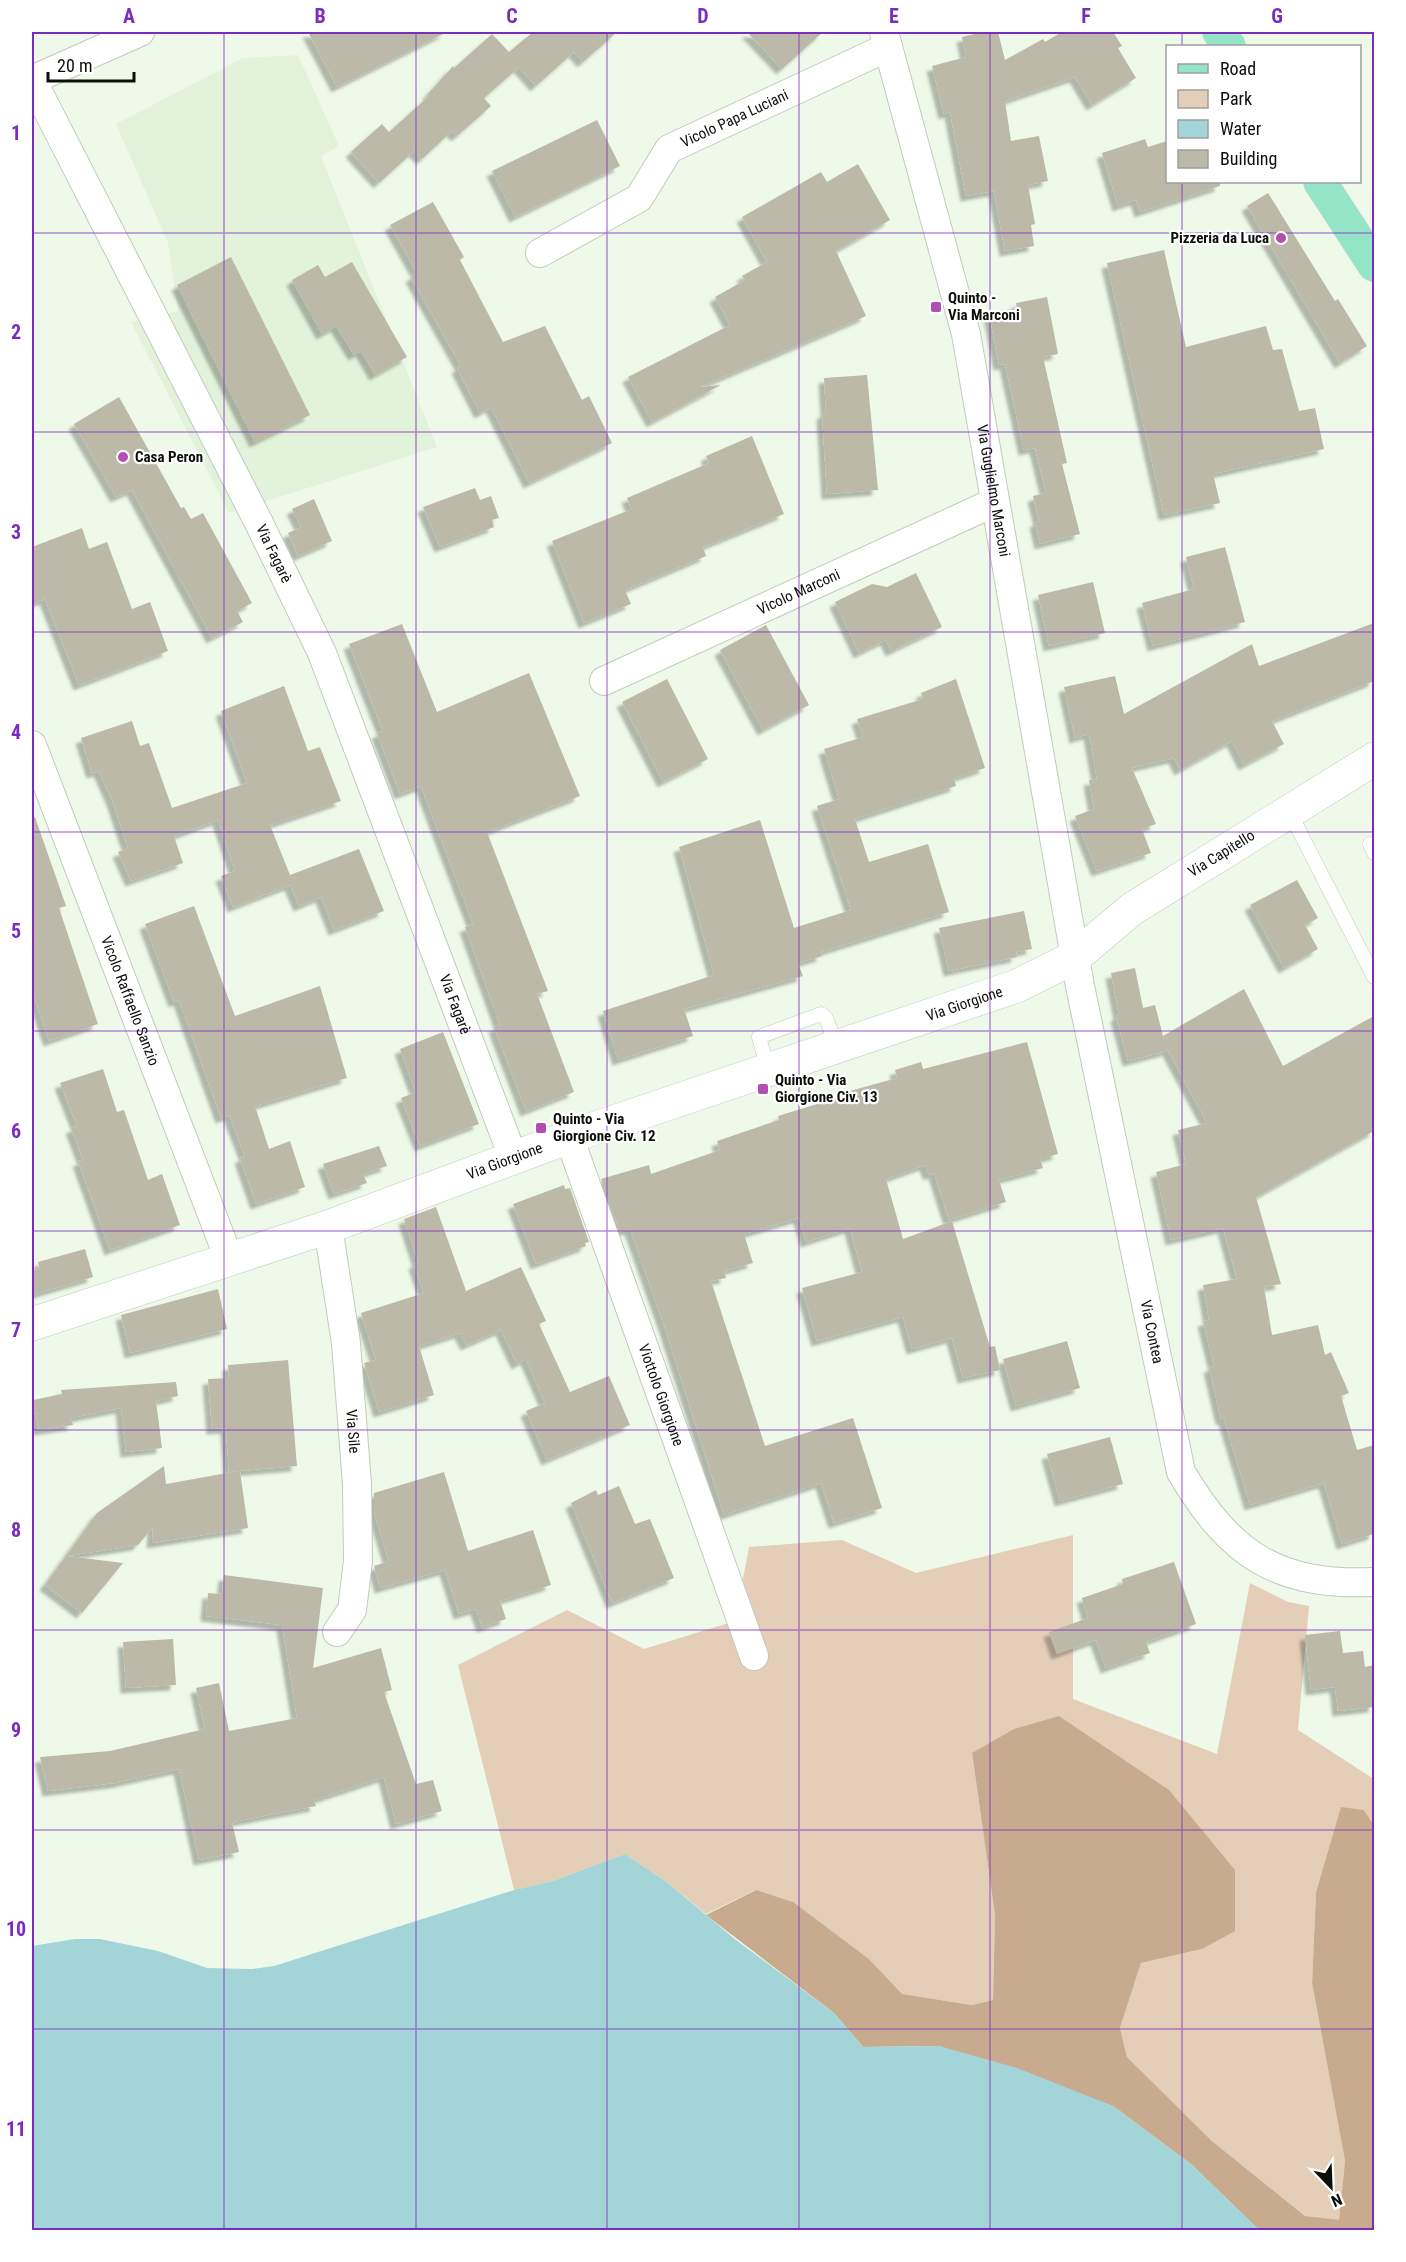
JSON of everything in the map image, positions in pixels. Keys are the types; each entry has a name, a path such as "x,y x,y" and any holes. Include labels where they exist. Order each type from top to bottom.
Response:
{"main road":[{"path":"1218,32 1228,45"},
{"path":"1321,183 1374,265"}],"street":[{"name":"Via Fagarè","path":"140,32 32,80 259,523 322,653 513,1157"},
{"name":"Vicolo Papa Luciani","path":"540,253 639,198 669,149 886,39"},
{"name":"Via Guglielmo Marconi","path":"886,39 966,334 1075,957"},
{"name":"Vicolo Marconi","path":"604,681 995,502"},
{"name":"Vicolo Raffaello Sanzio","path":"32,745 229,1259"},
{"name":"Via Capitello","path":"1075,957 1131,909 1374,759"},
{"name":"Via Giorgione","path":"32,1324 328,1227 569,1137 1017,986 1075,957"},
{"name":"Via Contea","path":"1075,957 1181,1472 1202,1508 1242,1550 1298,1578 1374,1582"},
{"name":"Viottolo Giorgione","path":"569,1137 754,1656"},
{"name":"Via Sile","path":"328,1227 346,1342 357,1484 358,1561 352,1610 336,1632"}],"lane":[{"path":"1289,810 1374,977"}],"shaded area":[{"path":"298,55 339,146 321,156 437,447 229,513 131,322 178,311 168,243 116,124 243,58"},
{"path":"1059,1716 1169,1790 1235,1870 1235,1931 1202,1949 1141,1963 1120,2028 1127,2057 1212,2141 1305,2216 1339,2220 1345,2161 1312,1983 1316,1892 1341,1807 1364,1810 1374,1825 1374,2230 1259,2230 1192,2165 1113,2106 939,2046 863,2047 834,2013 706,1915 756,1890 793,1902 869,1959 902,1994 972,2005 993,2000 995,1915 972,1753 1014,1729"}],"green space":[{"path":"1073,1535 1073,1699 1217,1754 1250,1583 1288,1602 1309,1606 1298,1730 1374,1779 1374,1825 1364,1810 1341,1808 1316,1892 1312,1983 1345,2161 1339,2221 1305,2216 1212,2141 1127,2057 1120,2028 1141,1963 1202,1949 972,1753 995,1915 993,2000 972,2005 901,1994 869,1959 792,1902 755,1890 706,1914 668,1883 625,1854 553,1881 514,1890 458,1665 567,1610 644,1649 735,1621 749,1547 842,1540 916,1573"}],"water":[{"path":"625,1854 668,1883 736,1940 834,2013 863,2047 939,2046 1017,2068 1113,2106 1192,2165 1259,2230 32,2230 32,1946 75,1939 100,1939 158,1951 207,1968 252,1969 274,1966 514,1890 553,1881"}],"building":[{"path":"308,32 447,32 337,87"},
{"path":"533,32 617,32 583,62 574,52 536,86 519,67 484,98 491,106 457,136 452,131 422,159 414,151 379,183 351,152 382,124 389,132 429,96 428,94 453,66 454,68 492,34 509,52"},
{"path":"747,32 823,32 782,69"},
{"path":"983,32 998,32 1005,60 1043,39 1045,42 1062,32 1113,32 1122,46 1118,48 1136,78 1092,105 1075,77 1005,101 1011,141 1039,136 1048,181 1028,185 1035,224 1031,225 1034,246 1005,251 994,191 966,196 950,112 944,114 932,66 966,57 962,37"},
{"path":"597,120 620,166 515,217 492,171"},
{"path":"1145,139 1148,147 1166,141 1166,183 1220,183 1220,186 1140,212 1136,200 1118,206 1102,153"},
{"path":"858,164 890,220 836,251 866,316 700,387 721,385 652,422 628,377 730,325 715,297 745,280 742,276 767,262 742,217 821,172 827,182"},
{"path":"1268,193 1335,301 1338,299 1367,346 1340,363 1247,206"},
{"path":"433,202 464,257 460,260 503,342 545,326 582,400 589,396 612,443 529,483 491,407 480,413 457,368 461,366 411,277 417,273 390,225"},
{"path":"1164,250 1186,347 1266,326 1273,350 1282,349 1299,411 1315,408 1324,449 1213,474 1220,503 1164,515 1107,263"},
{"path":"231,257 310,415 255,442 177,285"},
{"path":"352,262 407,357 375,375 361,351 354,355 336,326 322,334 292,280 318,265 325,277"},
{"path":"1047,297 1058,354 1043,357 1067,463 1062,464 1080,534 1040,544 1035,522 1039,521 1033,496 1046,493 1035,448 1024,450 1005,364 999,365 989,313 1017,308 1016,303"},
{"path":"867,375 878,490 827,494 822,414 826,412 824,378"},
{"path":"119,397 181,508 184,507 191,519 203,513 252,603 237,611 243,622 212,638 132,490 116,497 74,424"},
{"path":"752,436 784,514 703,547 706,556 625,590 631,604 584,623 552,541 632,509 627,498 709,463 706,456"},
{"path":"475,488 480,500 491,496 499,518 492,520 494,527 440,547 423,507"},
{"path":"314,499 332,541 298,556 288,533 301,527 292,509"},
{"path":"82,528 89,549 107,542 132,609 150,602 168,651 79,685 45,599 32,604 32,547"},
{"path":"1225,547 1245,622 1153,646 1142,603 1194,589 1186,557"},
{"path":"916,573 942,627 891,651 886,640 859,653 835,602 872,584 887,587"},
{"path":"1093,582 1105,633 1049,646 1038,595"},
{"path":"1374,623 1374,681 1272,721 1284,744 1244,765 1232,741 1180,770 1174,758 1132,768 1156,824 1142,829 1151,853 1097,871 1075,816 1094,809 1089,780 1097,779 1089,734 1075,738 1064,687 1115,676 1124,714 1252,644 1259,666"},
{"path":"402,624 437,712 529,673 580,796 487,832 548,991 537,994 574,1092 526,1111 494,1027 500,1025 465,927 473,924 421,786 400,794 377,733 383,731 349,644"},
{"path":"766,625 809,705 763,730 720,650"},
{"path":"667,679 708,759 663,782 622,702"},
{"path":"956,679 985,768 954,778 956,786 855,819 869,862 928,844 949,912 821,952 822,956 798,963 803,976 684,1009 693,1036 618,1060 603,1011 714,975 679,847 760,820 794,928 851,910 817,806 839,799 824,749 863,737 857,719 923,699 921,693"},
{"path":"284,686 308,751 320,747 341,801 270,825 290,875 359,849 384,911 334,930 321,897 299,906 290,885 233,907 221,876 235,871 218,820 174,836 183,863 131,881 118,852 128,848 112,800 99,771 92,773 81,738 132,721 140,746 149,743 172,808 247,783 221,711"},
{"path":"32,817 35,817 66,906 59,908 98,1024 49,1041 32,990"},
{"path":"1297,880 1318,918 1305,925 1318,949 1284,968 1250,905"},
{"path":"194,906 235,1016 320,986 347,1078 255,1106 269,1149 290,1141 305,1187 256,1204 240,1158 245,1156 229,1115 221,1118 179,1000 174,1002 145,924"},
{"path":"1024,911 1032,949 1016,952 1017,957 949,971 939,928"},
{"path":"1135,968 1143,1008 1155,1005 1163,1036 1244,989 1283,1066 1374,1016 1374,1131 1256,1197 1281,1284 1264,1287 1272,1335 1318,1325 1325,1355 1331,1352 1349,1393 1341,1396 1357,1450 1374,1445 1374,1534 1342,1544 1324,1483 1250,1505 1224,1419 1221,1419 1209,1367 1214,1366 1203,1321 1209,1320 1203,1285 1237,1279 1223,1228 1171,1240 1156,1172 1186,1164 1178,1130 1207,1123 1166,1047 1167,1051 1128,1061 1116,1016 1119,1015 1111,973"},
{"path":"443,1032 479,1124 420,1146 401,1098 416,1092 400,1049"},
{"path":"1027,1042 1058,1154 1040,1159 1043,1168 999,1180 1006,1202 949,1220 934,1173 929,1175 925,1165 886,1179 903,1239 952,1221 990,1347 995,1346 1000,1370 963,1378 952,1338 912,1349 903,1317 817,1341 802,1288 862,1272 850,1228 806,1242 799,1218 744,1234 753,1263 724,1271 726,1278 711,1281 765,1446 853,1418 882,1508 834,1523 821,1483 724,1515 665,1328 630,1229 620,1232 601,1179 649,1165 651,1174 720,1150 717,1141 779,1120 778,1116 840,1097 839,1094 897,1078 895,1070 921,1062 923,1069"},
{"path":"103,1069 117,1112 124,1110 148,1180 162,1174 180,1225 110,1250 78,1161 83,1160 71,1128 77,1126 60,1083"},
{"path":"379,1146 387,1166 363,1174 367,1183 334,1194 323,1164"},
{"path":"564,1185 565,1189 570,1188 589,1242 585,1243 586,1246 536,1264 513,1204"},
{"path":"436,1207 466,1291 521,1267 546,1321 539,1324 570,1392 609,1376 630,1425 547,1460 526,1411 545,1403 526,1359 517,1364 501,1330 466,1345 460,1333 419,1346 434,1395 379,1412 364,1363 376,1360 361,1313 424,1293 414,1264 418,1262 404,1219"},
{"path":"85,1249 93,1277 32,1295 32,1271 40,1269 38,1262"},
{"path":"218,1289 227,1329 130,1353 121,1315"},
{"path":"1067,1341 1080,1388 1016,1406 1003,1359"},
{"path":"288,1360 297,1466 240,1471 248,1528 152,1543 153,1527 138,1545 67,1556 123,1563 82,1613 45,1585 97,1513 164,1466 166,1484 238,1471 229,1472 226,1428 212,1429 208,1379 229,1378 228,1365"},
{"path":"176,1382 178,1396 156,1401 162,1448 126,1452 121,1408 71,1418 73,1425 39,1430 33,1400 62,1394 61,1390"},
{"path":"1110,1437 1123,1484 1060,1501 1047,1454"},
{"path":"444,1472 468,1551 533,1530 551,1585 500,1601 506,1619 482,1627 476,1609 459,1614 445,1570 380,1588 374,1566 389,1561 374,1512 374,1493"},
{"path":"619,1486 635,1524 650,1519 674,1578 612,1603 571,1503 596,1490 598,1495"},
{"path":"1174,1562 1196,1624 1146,1642 1150,1653 1106,1668 1096,1640 1057,1654 1049,1632 1088,1618 1082,1598 1123,1584 1122,1579"},
{"path":"224,1575 323,1588 313,1668 381,1648 392,1690 384,1692 416,1784 433,1780 442,1811 396,1824 384,1777 314,1800 316,1806 232,1822 239,1852 199,1860 179,1769 115,1783 48,1791 40,1757 110,1751 205,1729 196,1688 219,1683 229,1731 297,1718 282,1625 206,1616 208,1593 222,1594"},
{"path":"1340,1631 1343,1653 1363,1651 1365,1667 1374,1665 1374,1707 1338,1711 1335,1687 1311,1690 1305,1635"},
{"path":"173,1639 176,1685 126,1688 123,1642"}],"place":[{"name":"Pizzeria da Luca","path":"1281,238"},
{"name":"Quinto - Via Marconi","path":"936,307"},
{"name":"Casa Peron","path":"123,457"},
{"name":"Quinto - Via Giorgione Civ. 13","path":"763,1089"},
{"name":"Quinto - Via Giorgione Civ. 12","path":"541,1128"}]}
